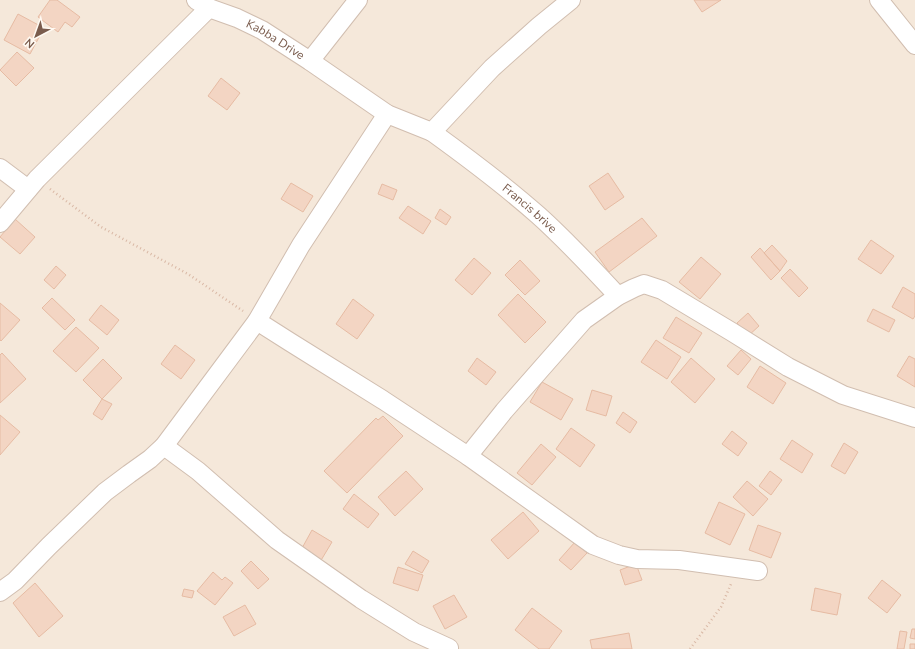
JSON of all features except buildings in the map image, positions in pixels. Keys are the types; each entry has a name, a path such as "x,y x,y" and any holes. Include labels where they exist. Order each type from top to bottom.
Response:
{"street":[{"path":"310,61 358,0"},
{"path":"432,132 492,68 571,0"},
{"path":"879,0 915,45"},
{"name":"Kabba Drive","path":"0,223 33,184 203,4 262,30 387,114 432,132"},
{"path":"0,592 15,581 49,546 106,492 150,459 164,446 257,321 300,245 387,114"},
{"name":"Francis brive","path":"432,132 493,177 538,215 575,250 618,296"},
{"path":"0,168 33,184"},
{"path":"468,456 504,411 584,320 618,296 644,284 662,290 788,367 843,395 915,418"},
{"path":"257,321 296,347 383,400 468,456 593,544 618,555 637,559 679,560 758,570"},
{"path":"164,446 198,471 277,540 361,599 414,632 449,648"}],"path":[{"path":"33,184 101,227 188,274 257,321"},
{"path":"690,649 721,607 738,568"}],"shaded area":[{"path":"0,0 915,0 915,649 0,649"}]}
